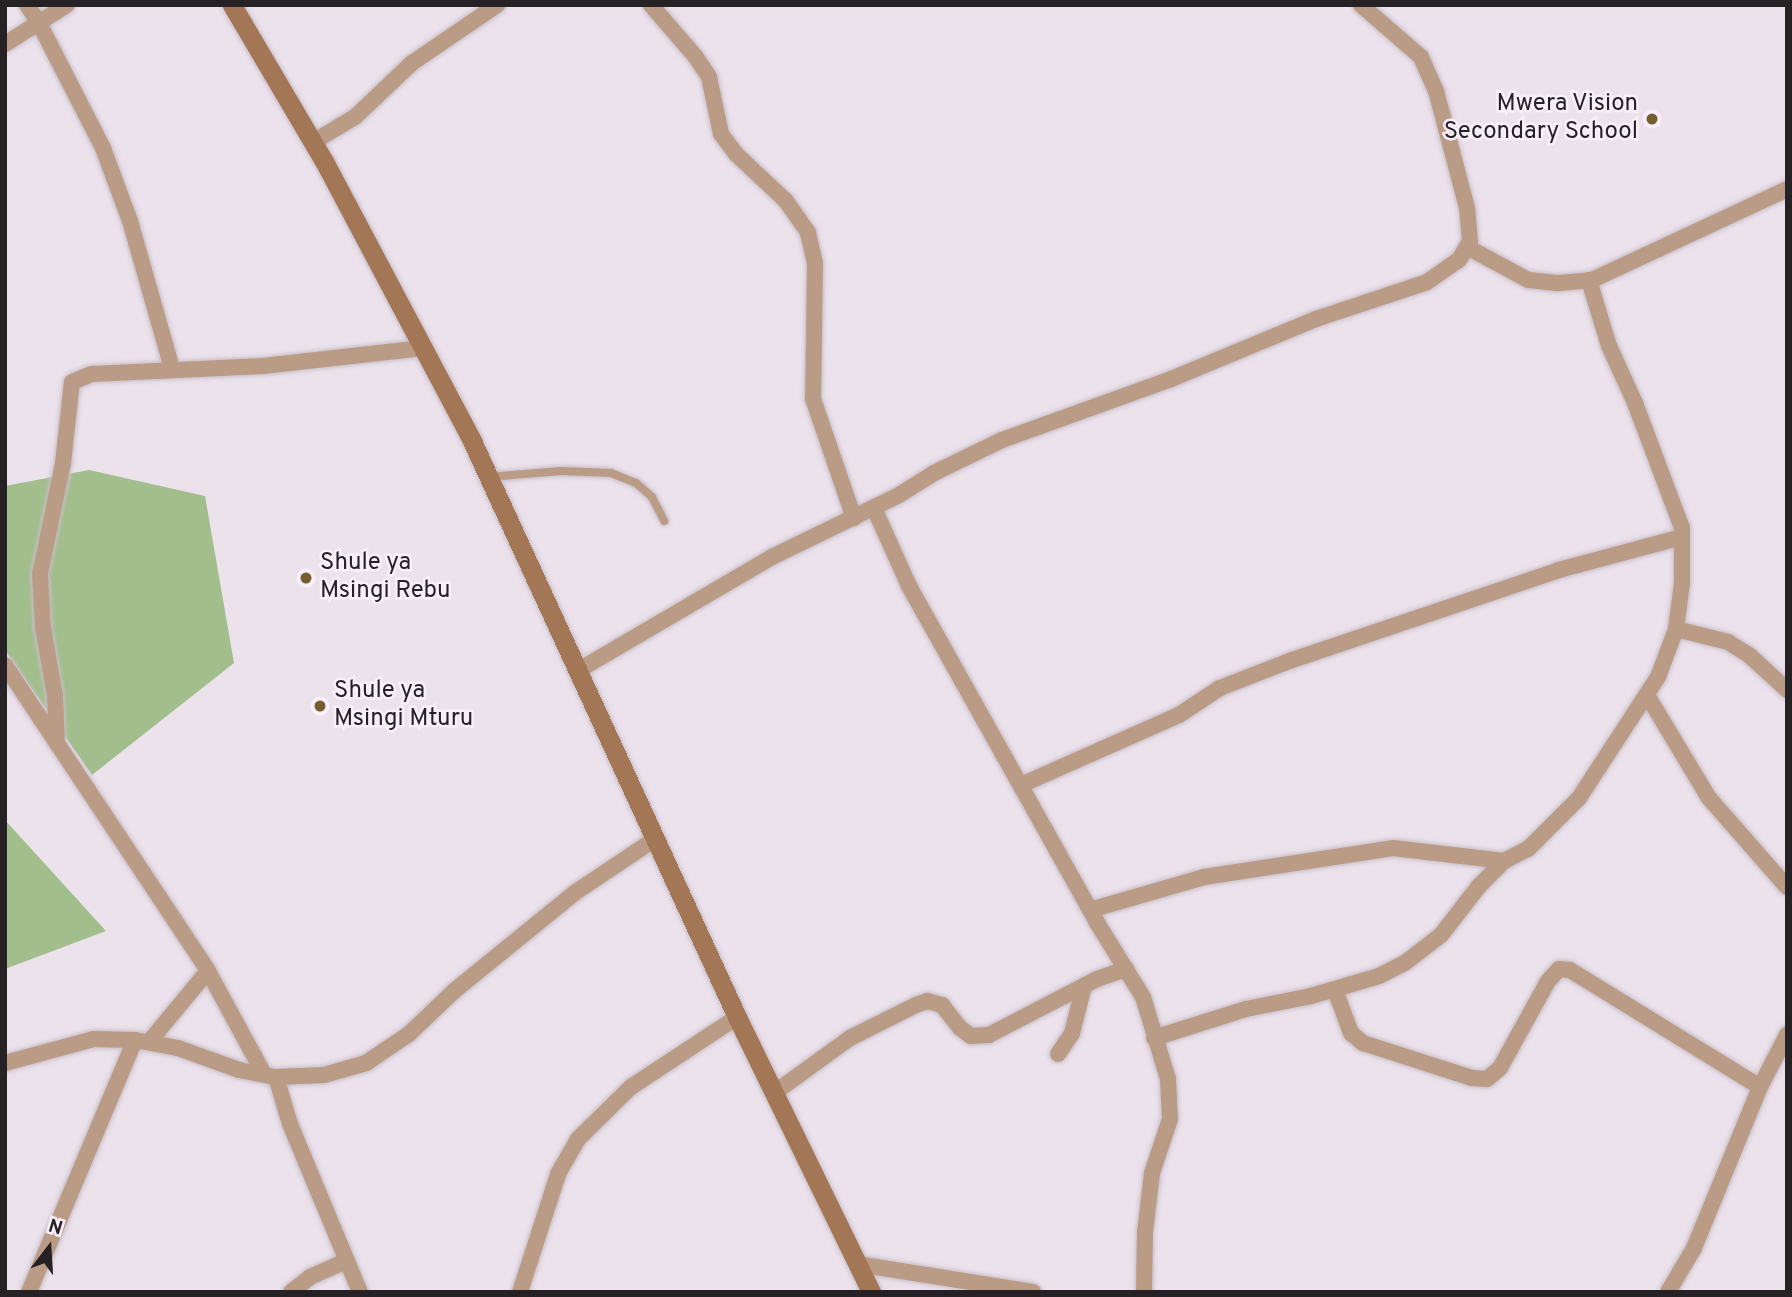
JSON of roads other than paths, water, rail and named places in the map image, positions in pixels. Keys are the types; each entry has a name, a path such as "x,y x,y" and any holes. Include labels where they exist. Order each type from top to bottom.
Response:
{"main road":[{"path":"232,5 313,142 489,477 737,1017 871,1292"}],"street":[{"path":"27,5 39,23 103,148 134,234 172,368"},
{"path":"5,44 67,5"},
{"path":"313,142 355,117 412,63 497,5"},
{"path":"651,5 695,55 709,77 721,134 736,154 786,201 808,233 815,263 813,399 854,518"},
{"path":"577,671 772,557 874,508 1002,440 1171,379 1316,319 1427,282 1460,260 1470,241 1467,208 1431,79 1421,57 1362,5"},
{"path":"1467,247 1528,280 1559,283 1589,280 1787,189"},
{"path":"1154,1038 1246,1009 1335,990 1378,976 1406,962 1441,935 1479,886 1504,861 1528,849 1579,798 1658,677 1676,629 1682,583 1682,537 1666,479 1609,346 1589,280"},
{"path":"57,744 55,696 43,628 40,574 65,453 68,390 72,382 92,374 172,368 263,366 423,348"},
{"path":"874,508 909,586 1090,910 1143,997 1168,1079 1170,1119 1152,1173 1145,1233 1144,1292"},
{"path":"1021,785 1179,715 1220,688 1292,660 1559,570 1682,537"},
{"path":"1676,629 1728,642 1749,655 1787,690"},
{"path":"5,665 208,971 270,1076 360,1292"},
{"path":"1647,695 1709,799 1787,887"},
{"path":"5,1063 94,1039 142,1041 270,1076 324,1075 366,1063 409,1034 454,991 576,892 655,839"},
{"path":"1090,910 1205,877 1392,848 1504,861"},
{"path":"774,1093 850,1038 916,1005 927,1002 942,1005 960,1028 977,1036 989,1035 1084,986 1126,969"},
{"path":"1335,990 1351,1033 1363,1043 1472,1078 1487,1079 1500,1068 1548,981 1559,969 1570,970 1760,1087"},
{"path":"29,1292 142,1041 208,971"},
{"path":"1058,1054 1072,1033 1084,986"},
{"path":"520,1292 558,1174 578,1139 631,1087 737,1017"},
{"path":"1668,1292 1694,1248 1760,1087 1787,1035"},
{"path":"291,1292 310,1277 346,1261"},
{"path":"857,1265 1033,1292"}],"lane":[{"path":"489,477 561,471 611,474 636,483 652,497 664,521"}],"place":[{"name":"Mwera Vision Secondary School","path":"1652,119"},
{"name":"Shule ya Msingi Rebu","path":"306,578"},
{"name":"Shule ya Msingi Mturu","path":"320,706"}]}
